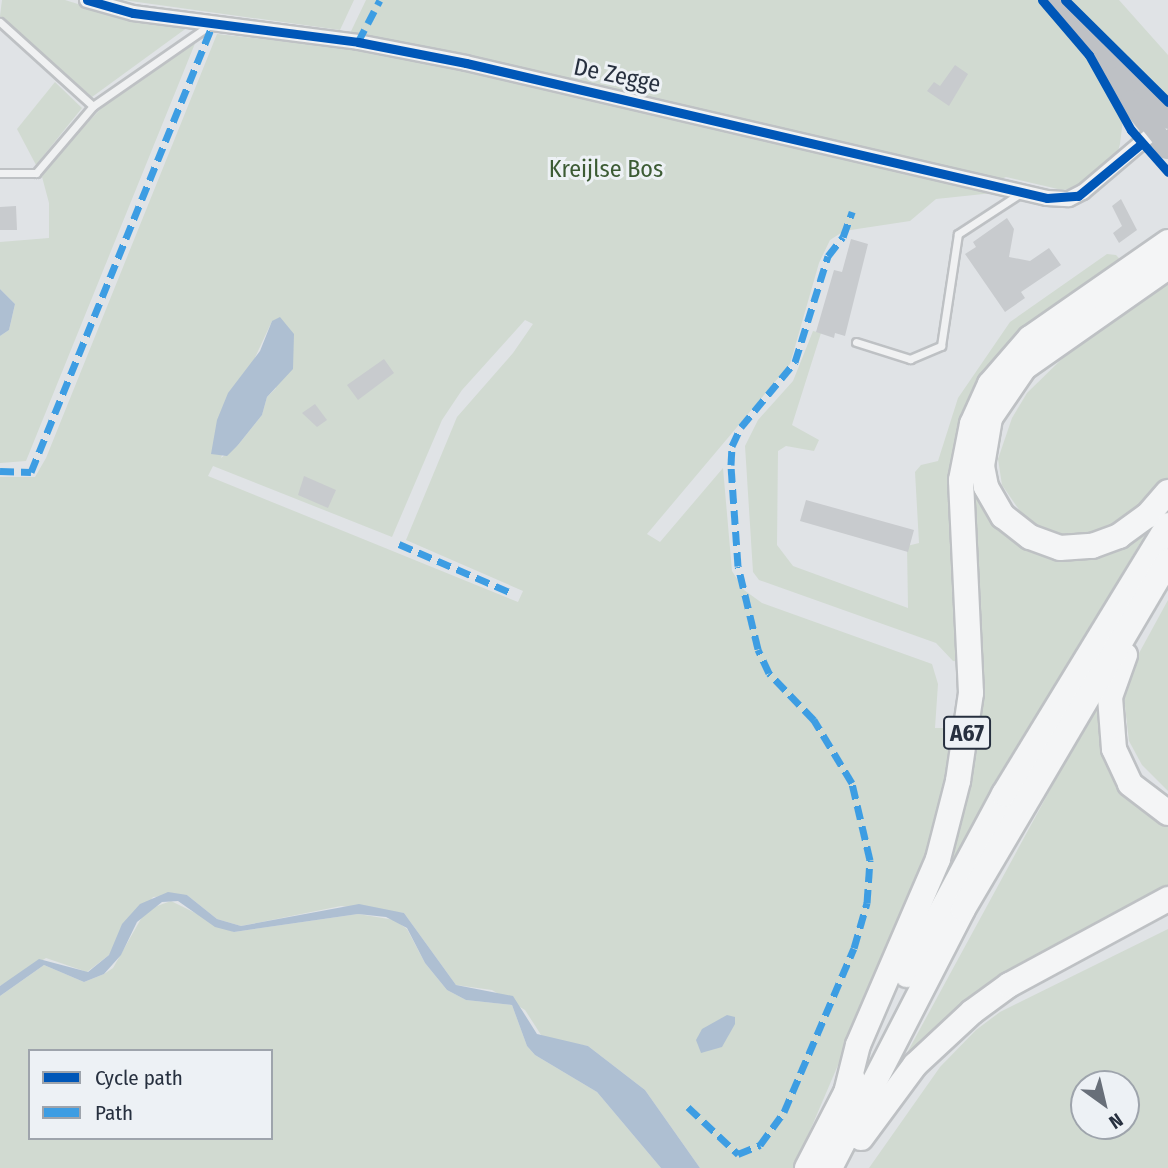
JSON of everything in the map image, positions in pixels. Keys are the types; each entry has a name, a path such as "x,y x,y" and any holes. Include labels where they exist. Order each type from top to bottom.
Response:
{"highway":[{"name":"A67","path":"846,1093 859,1045 938,859 958,782 971,694 961,480 972,424 990,384 1030,338 1168,243"},
{"path":"1168,267 1049,346 1019,373 990,418 982,466 991,497 1010,523 1030,537 1060,548 1092,546 1119,536 1147,516 1168,492"},
{"name":"A67","path":"807,1168 1004,794 1168,525"},
{"path":"1168,562 1117,671 1109,724 1118,762 1130,784 1168,813"},
{"path":"830,1168 963,909 1168,562"},
{"path":"842,1168 900,1082 955,1025 1009,985 1168,899"}],"main road":[{"path":"1052,0 1164,123 1168,147"}],"street":[{"name":"De Zegge","path":"87,0 132,13 358,42 466,63 1021,193 1061,199 1078,196 1164,123"}],"lane":[{"path":"0,22 93,106"},
{"path":"0,173 36,173 93,106 213,23"},
{"path":"856,342 910,359 941,346 958,234 1021,193"}],"green space":[{"path":"2,0 65,0 129,20 188,27 92,97 0,16"},
{"path":"123,0 354,0 340,30"},
{"name":"Kreijlse Bos","path":"366,0 1119,0 1168,55 1168,97 1117,50 1095,65 1123,119 1120,144 1116,158 1078,188 1062,190 1006,177 993,182 971,172 957,182 993,193 936,199 910,221 844,231 830,240 819,263 790,364 647,534 660,542 723,468 732,571 744,590 762,603 932,664 938,684 935,728 961,728 933,843 794,1168 700,1168 645,1090 588,1046 543,1038 525,1010 492,990 456,985 404,913 341,906 241,926 217,919 187,895 153,897 109,955 87,972 46,958 0,986 0,477 35,477 46,458 217,34 343,48","holes":["525,320 533,324 513,353 457,417 406,540 523,591 518,602 208,476 213,466 392,537 442,420 462,390","272,321 276,388 267,397 262,415 238,445 221,458 252,364"]},
{"path":"196,41 26,461 0,463 0,336 9,330 15,304 0,289 0,242 49,238 49,203 41,173 106,103"},
{"path":"55,82 82,108 36,165 17,129"},
{"path":"1107,254 1116,255 1128,268 968,424 965,662 953,661 936,643 759,580 753,572 745,446 758,420 793,381 813,331 821,333 792,425 819,440 814,451 786,446 778,451 777,545 793,566 908,608 907,546 919,543 915,472 921,465 938,461 958,398 1010,322"},
{"path":"1168,283 1168,480 1148,502 1103,532 1079,537 1049,533 1022,514 1002,485 998,459 1012,418 1027,393 1074,347"},
{"path":"972,478 984,494 1053,552 1154,519 919,921 982,680"},
{"path":"1168,600 1168,791 1142,765 1129,741 1124,698 1132,666"},
{"path":"1105,689 1111,754 1168,817 1168,894 1012,980 883,1097"},
{"path":"171,901 234,932 358,914 395,920 407,929 425,963 447,990 466,1000 512,1005 527,1046 535,1055 597,1092 661,1168 0,1168 0,996 44,965 84,982 113,968 146,910"},
{"path":"1168,929 1168,1168 869,1168 940,1067 976,1030 1000,1012"}],"water":[{"path":"0,289 15,304 9,330 0,336"},
{"path":"280,317 294,334 293,369 267,397 262,415 238,445 227,456 211,454 217,420 228,393 260,351 272,321"},
{"path":"168,892 187,895 217,919 241,926 359,904 404,913 456,985 513,996 537,1034 588,1046 645,1090 700,1168 661,1168 597,1092 535,1055 527,1046 512,1005 466,1000 447,990 425,963 407,928 386,917 358,914 234,932 215,927 178,901 162,902 137,922 121,955 104,974 84,982 44,965 0,996 0,986 39,959 88,972 109,955 122,924 140,904"},
{"path":"727,1015 735,1017 735,1024 722,1047 701,1053 696,1040 702,1029"}],"building":[{"path":"955,65 968,74 949,106 927,91 934,82 940,86"},
{"path":"1121,199 1137,230 1119,243 1113,233 1122,226 1112,206"},
{"path":"16,206 17,230 0,230 0,207"},
{"path":"1007,218 1014,229 1009,257 1030,261 1049,248 1061,265 1021,292 1025,298 1005,312 965,254 976,247 973,242"},
{"path":"851,239 868,244 845,336 835,333 834,338 816,332 834,270 842,272"},
{"path":"384,359 394,373 358,400 347,385"},
{"path":"315,404 327,420 317,427 302,413"},
{"path":"304,476 336,490 328,508 298,495"},
{"path":"806,500 914,530 908,552 800,521"}],"marked path":[{"path":"358,42 380,0"},
{"path":"0,471 31,472 213,23"},
{"path":"688,1107 738,1154 760,1145 784,1112 854,948 867,903 870,860 852,783 814,720 769,673 758,649 738,566 731,465 732,446 741,427 795,362 828,256 843,237 852,212"},
{"path":"399,544 514,594"}],"cycle path":[{"path":"87,0 133,13 358,42 466,63 1047,198 1078,196 1142,143"},
{"path":"1042,0 1089,55 1131,130 1168,172"},
{"path":"1065,0 1168,102"}]}
